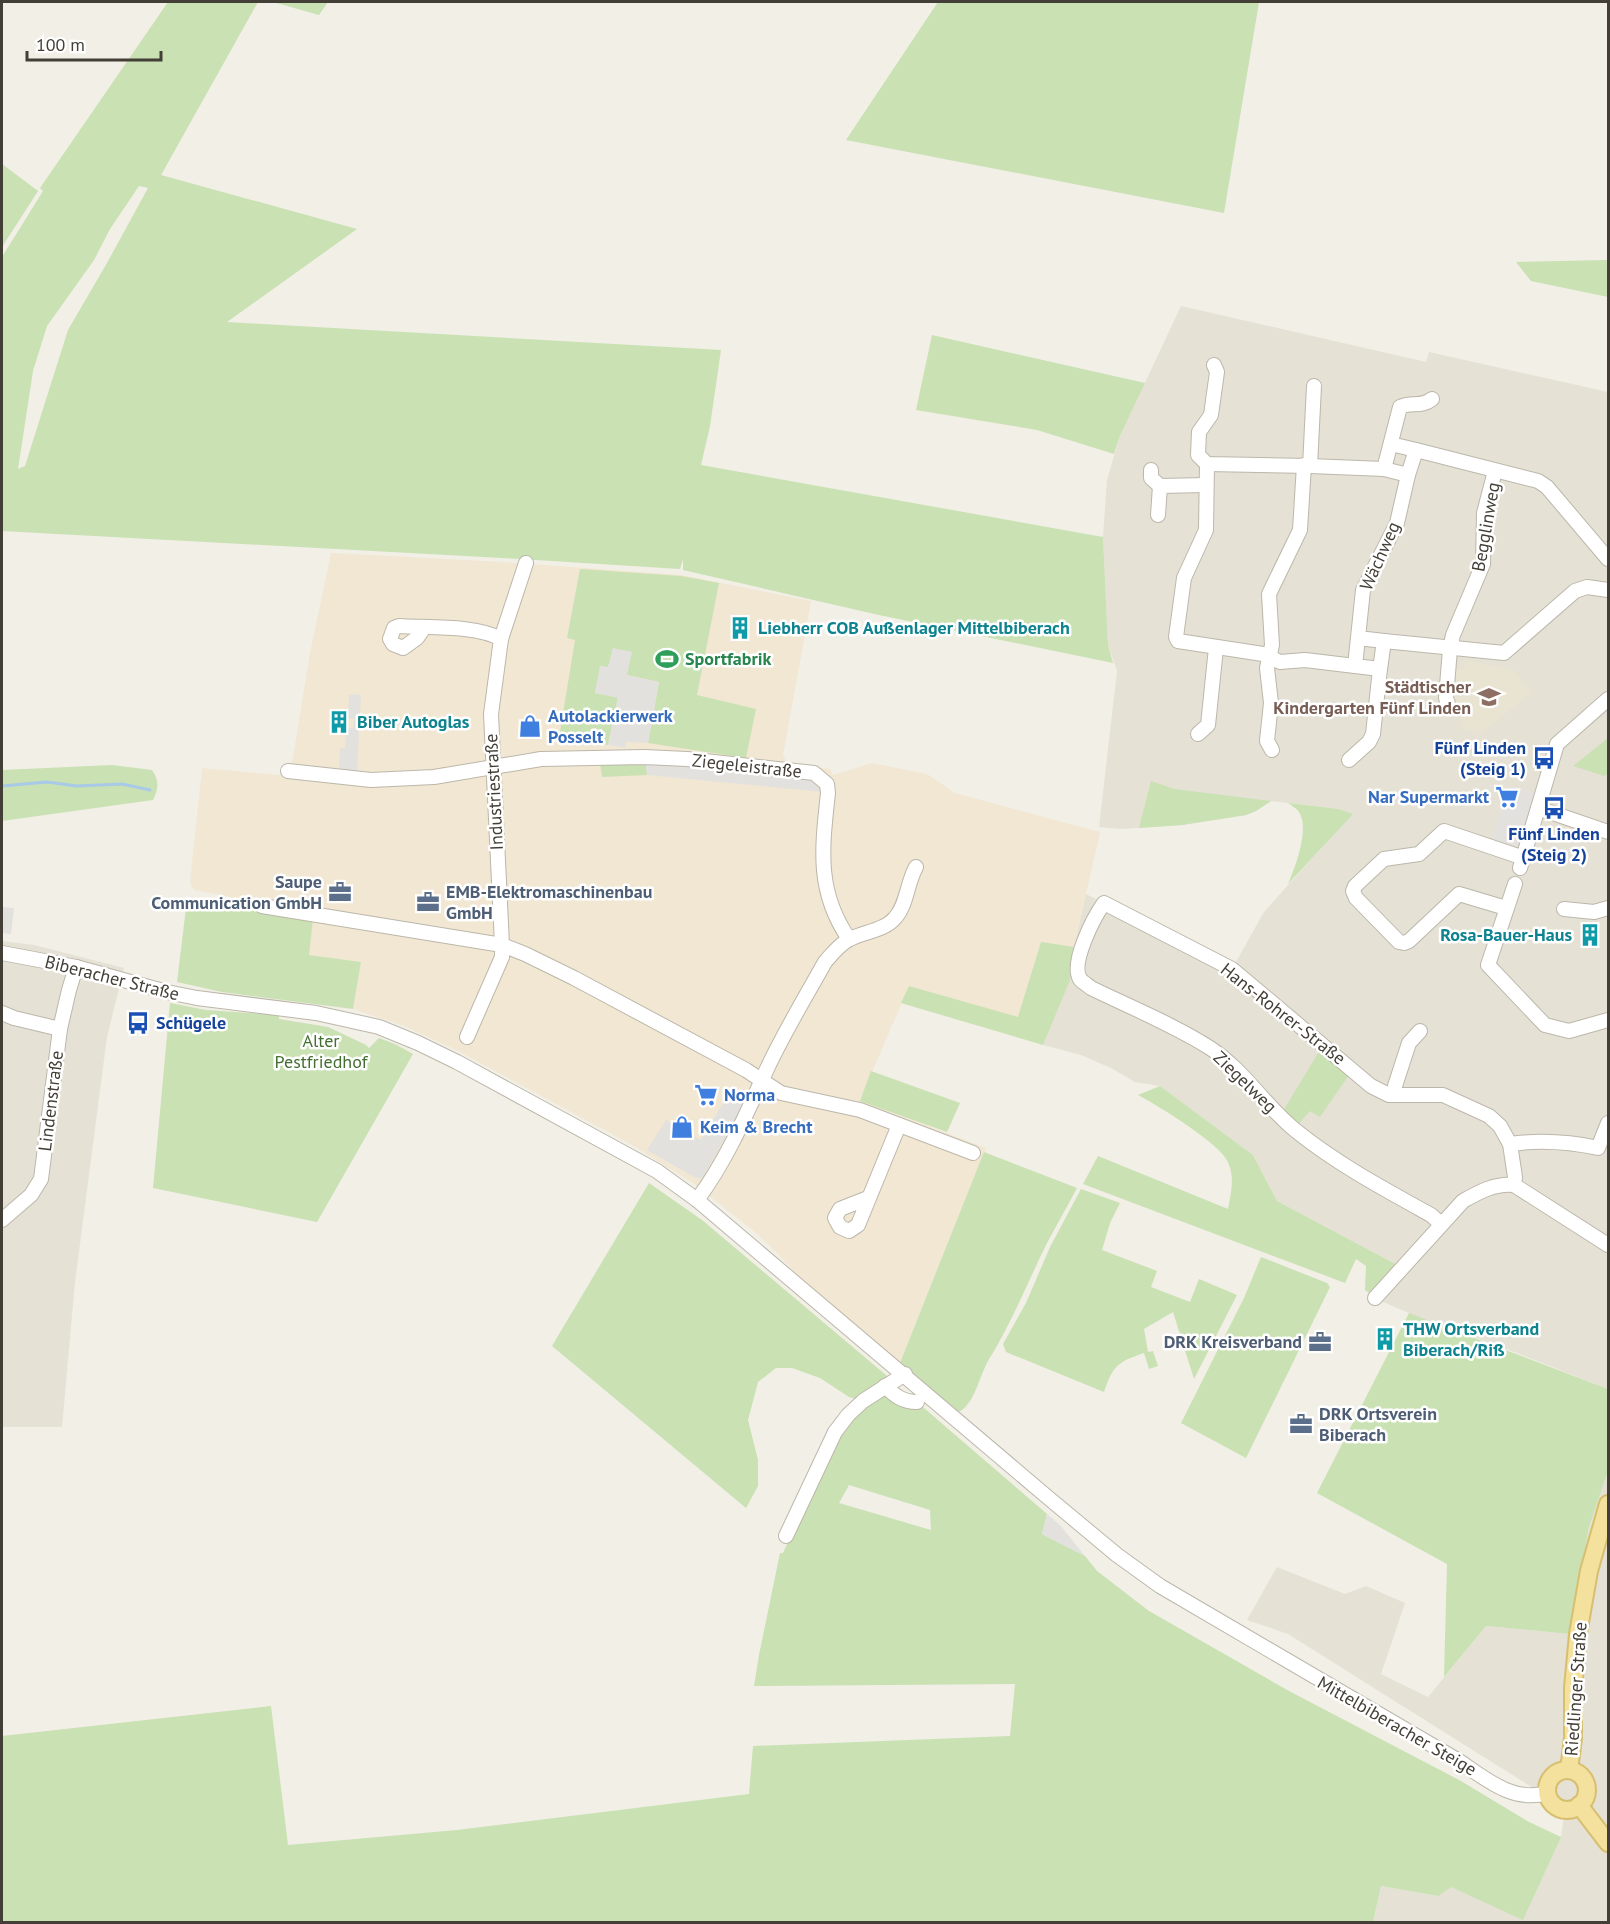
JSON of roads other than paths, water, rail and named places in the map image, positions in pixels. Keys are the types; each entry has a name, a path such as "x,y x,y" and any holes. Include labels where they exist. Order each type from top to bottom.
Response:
{"main road":[{"name":"Riedlinger Straße","path":"1569,1770 1574,1738 1573,1688 1578,1634 1589,1571 1608,1504"},
{"name":"Riedlinger Straße","path":"1547,1794 1551,1777 1556,1772 1569,1770 1582,1777 1586,1784 1587,1792 1579,1805"},
{"path":"1547,1794 1550,1801 1564,1809 1572,1809 1579,1805 1608,1843"}],"street":[{"path":"1214,365 1217,372 1211,415 1199,432 1198,455 1207,464 1384,469 1408,475"},
{"path":"1272,750 1266,741 1271,703 1267,668 1272,645 1269,594 1300,530 1314,386"},
{"path":"1384,469 1400,407 1406,404 1425,404 1432,399"},
{"path":"1391,444 1538,482 1547,487 1608,559"},
{"name":"Wächweg","path":"1355,666 1363,590 1397,523 1416,450"},
{"path":"1207,464 1206,530 1184,578 1176,637 1178,641 1183,644 1263,654 1280,662 1305,660 1380,669"},
{"path":"1151,470 1151,478 1160,486 1206,485"},
{"name":"Begglinweg","path":"1449,707 1446,698 1450,649 1453,635 1483,564 1484,513 1495,471"},
{"path":"1158,515 1160,486"},
{"name":"Industriestraße","path":"467,1037 502,957 491,714 501,639 526,563"},
{"path":"1358,638 1504,654 1575,591 1587,587 1608,590"},
{"path":"424,628 490,633 501,639"},
{"path":"1349,760 1369,742 1373,734 1384,641"},
{"path":"1198,734 1208,725 1216,648"},
{"path":"1506,909 1459,894 1409,941 1404,943 1399,942 1356,898 1353,891 1355,886 1384,859 1419,854 1444,831 1522,863 1557,744 1608,699"},
{"name":"Ziegeleistraße","path":"288,771 371,780 434,777 541,759 664,757 814,773 827,784 828,793 822,854 826,890 840,927 849,939"},
{"path":"1538,808 1608,832"},
{"path":"697,1200 724,1158 825,962 849,939 886,925 895,918 906,898 909,880 916,867"},
{"path":"1515,884 1488,965 1545,1024 1569,1031 1608,1020"},
{"name":"Hans-Rohrer-Straße","path":"1104,903 1232,969 1371,1086 1389,1095 1443,1095 1489,1116 1500,1126 1510,1144 1514,1185"},
{"name":"Ziegelweg","path":"1104,903 1098,911 1076,962 1079,979 1091,988 1209,1048 1252,1083 1294,1130 1358,1175 1431,1215 1441,1224"},
{"path":"262,906 502,945 574,978 746,1070 781,1093 860,1110 973,1153"},
{"path":"1564,909 1594,912 1608,908"},
{"name":"Biberacher Straße","path":"2,953 76,967 167,992 222,1002 316,1013 379,1027 457,1062 657,1171 697,1200"},
{"name":"Lindenstraße","path":"2,1220 31,1195 41,1179 60,1029 76,967"},
{"path":"2,1012 14,1018 60,1029"},
{"path":"1394,1095 1409,1043 1420,1031"},
{"path":"1598,1148 1608,1123"},
{"path":"868,1198 899,1125"},
{"path":"1510,1144 1583,1145 1598,1148 1608,1159"},
{"path":"1375,1298 1463,1201 1477,1193 1504,1184 1514,1185 1608,1245"},
{"name":"Mittelbiberacher Steige","path":"697,1200 1117,1555 1160,1586 1459,1761 1506,1791 1517,1795 1547,1794"},
{"path":"786,1536 835,1432 863,1401 904,1374"},
{"path":"885,1386 895,1396 908,1402 917,1402"}],"waterway":[{"path":"2,786 47,782 77,786 122,784 150,790"}],"place":[{"name":"Liebherr COB Außenlager Mittelbiberach","path":"740,628"},
{"name":"Sportfabrik","path":"667,659"},
{"name":"Städtischer Kindergarten Fünf Linden","path":"1489,697"},
{"name":"Biber Autoglas","path":"339,722"},
{"name":"Autolackierwerk Posselt","path":"530,726"},
{"name":"Fünf Linden (Steig 1)","path":"1544,758"},
{"name":"Nar Supermarkt","path":"1507,797"},
{"name":"Fünf Linden (Steig 2)","path":"1554,808"},
{"name":"Saupe Communication GmbH","path":"340,892"},
{"name":"EMB-Elektromaschinenbau GmbH","path":"428,902"},
{"name":"Rosa-Bauer-Haus","path":"1590,935"},
{"name":"Schügele","path":"138,1023"},
{"name":"Norma","path":"706,1095"},
{"name":"Keim & Brecht","path":"682,1127"},
{"name":"THW Ortsverband Biberach/Riß","path":"1385,1339"},
{"name":"DRK Kreisverband","path":"1320,1342"},
{"name":"DRK Ortsverein Biberach","path":"1301,1424"}],"park label":[{"name":"Alter Pestfriedhof","path":"321,1051"}]}
